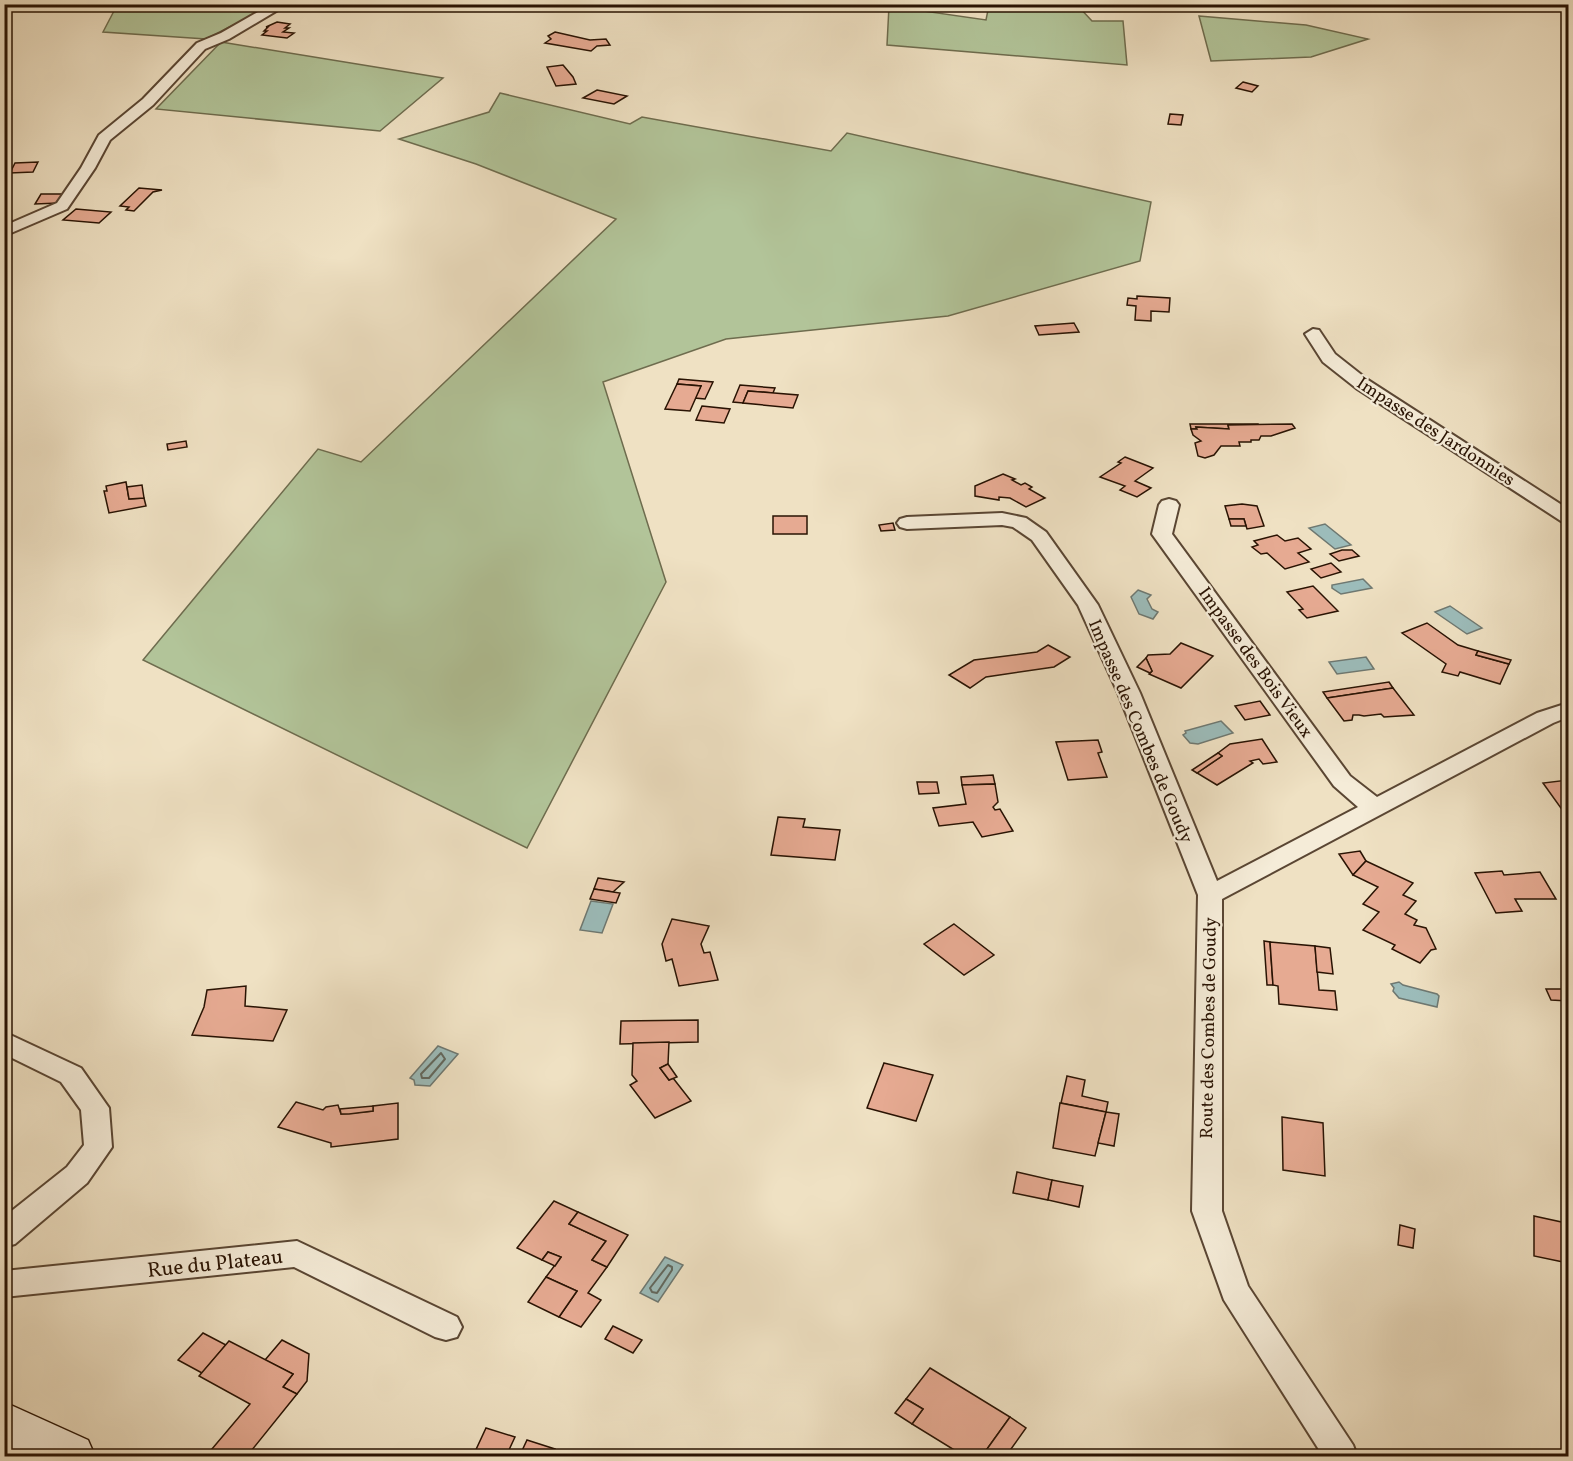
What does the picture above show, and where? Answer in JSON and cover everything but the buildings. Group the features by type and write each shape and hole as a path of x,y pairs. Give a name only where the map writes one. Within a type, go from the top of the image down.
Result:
{"street":[{"path":"4,232 62,206 88,168 104,138 148,102 201,46 282,4"},
{"name":"Impasse des Jardonnies","path":"1313,334 1329,357 1362,384 1569,517"},
{"name":"Impasse des Bois Vieux","path":"1169,505 1162,534 1342,781 1375,808"},
{"name":"Impasse des Combes de Goudy","path":"907,523 1002,519 1019,522 1039,536 1092,615 1129,693 1210,895"},
{"name":"Route des Combes de Goudy","path":"1341,1456 1235,1291 1207,1211 1210,895 1545,718 1569,710"},
{"path":"4,1042 71,1075 95,1108 98,1147 77,1175 4,1235"},
{"name":"Rue du Plateau","path":"4,1284 297,1254 446,1327"},
{"path":"4,1423 71,1456"}],"green space":[{"path":"4,5 273,5 206,39 103,32 115,9 56,6 5,8"},
{"path":"989,5 1077,5 1092,21 1123,21 1127,65 887,45 889,6 986,20"},
{"path":"1199,16 1306,25 1368,39 1311,57 1211,61"},
{"path":"221,42 443,78 380,131 156,109"},
{"path":"500,93 630,124 642,117 831,151 847,133 1151,202 1140,261 948,316 726,339 603,382 666,582 527,848 143,660 318,449 361,462 616,219 476,164 399,139 489,112"}],"water":[{"path":"1325,524 1351,545 1335,549 1309,528"},
{"path":"1363,579 1372,588 1341,594 1332,588 1332,585"},
{"path":"1138,590 1151,595 1147,599 1152,609 1158,612 1153,619 1139,614 1131,597"},
{"path":"1450,606 1482,628 1467,634 1435,612"},
{"path":"1366,657 1374,669 1337,674 1329,662"},
{"path":"1221,721 1233,733 1198,744 1190,743 1183,735 1185,731"},
{"path":"591,901 613,904 602,933 580,930"},
{"path":"1399,982 1437,994 1439,996 1437,1007 1399,998 1391,984"},
{"path":"438,1046 458,1054 430,1086 415,1085 414,1080 410,1078"},
{"path":"665,1257 683,1265 658,1302 640,1293"}]}
